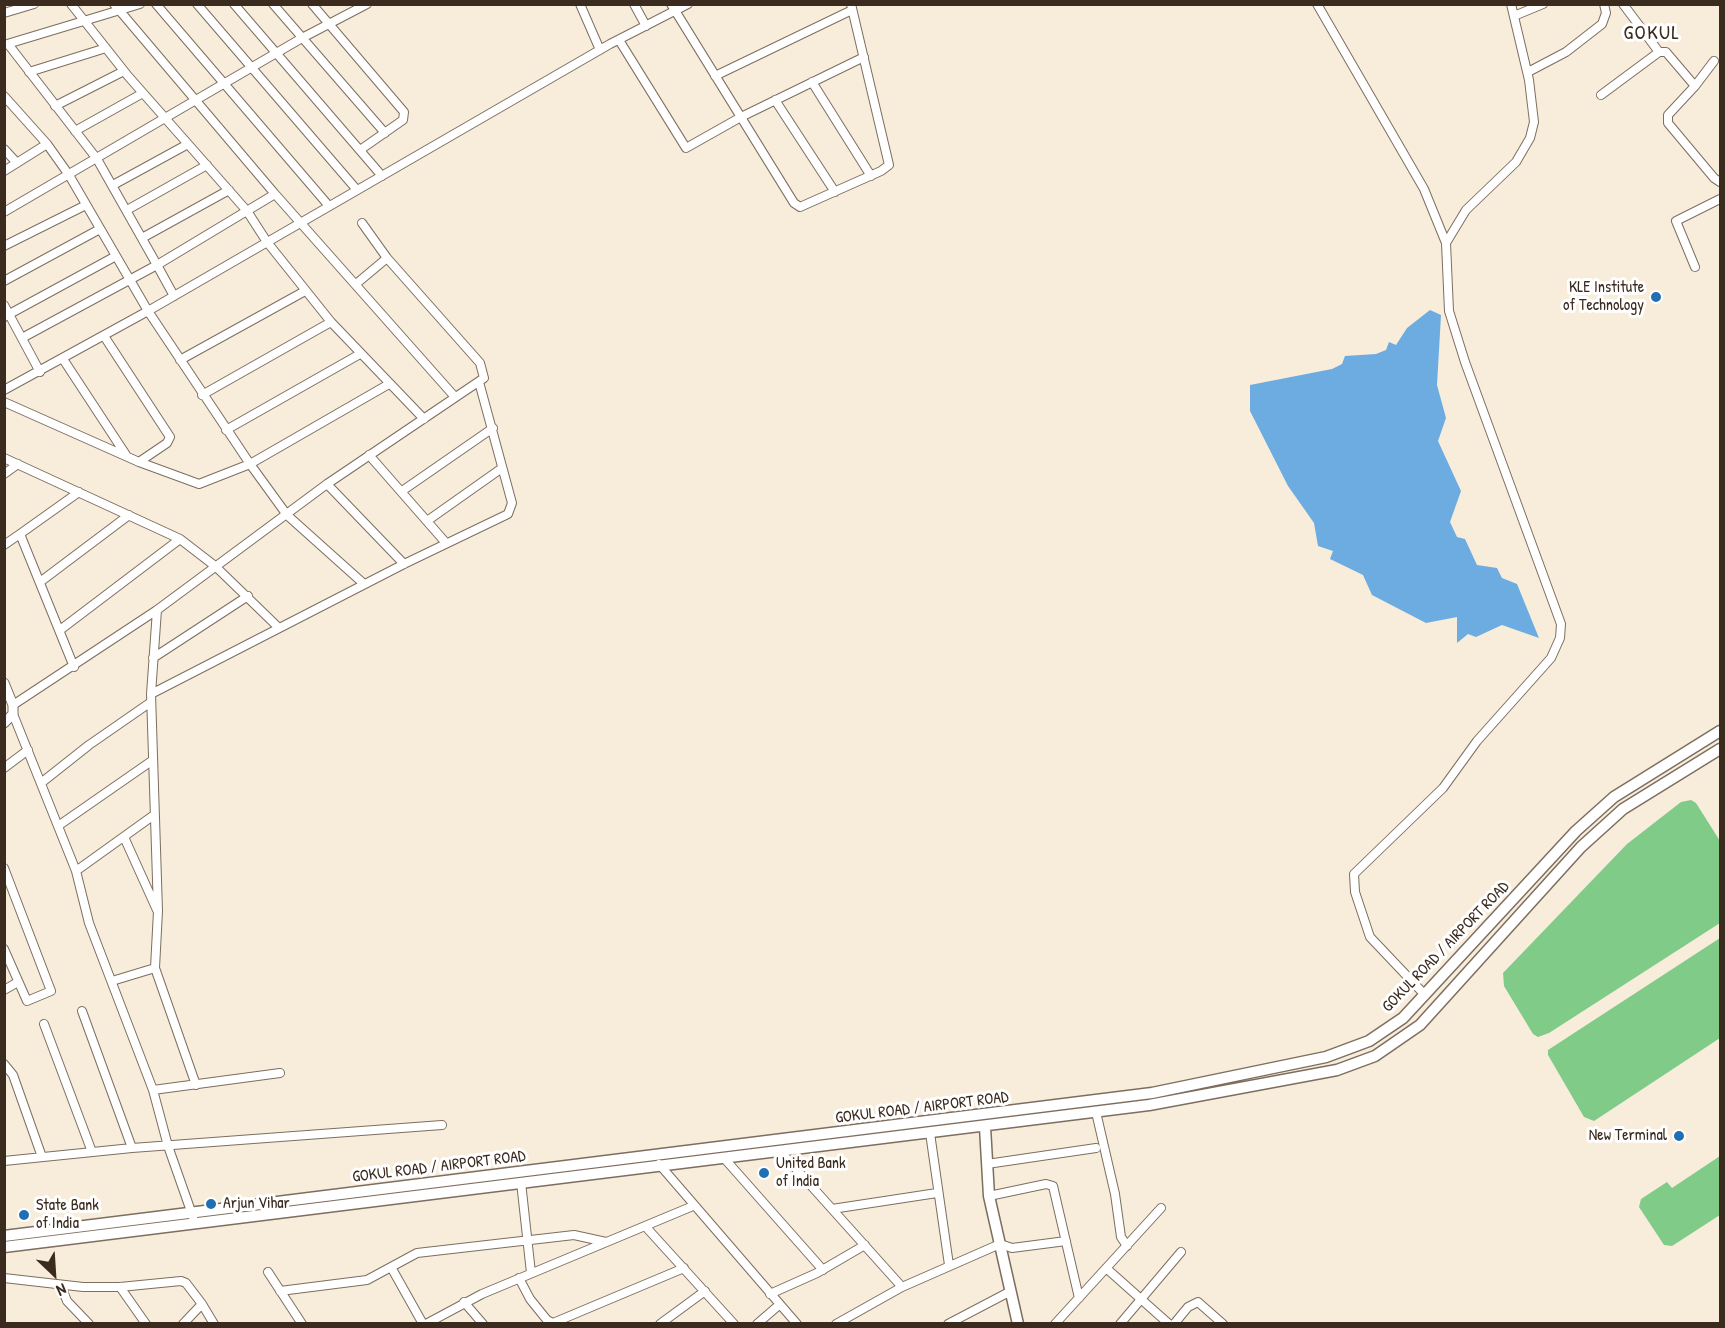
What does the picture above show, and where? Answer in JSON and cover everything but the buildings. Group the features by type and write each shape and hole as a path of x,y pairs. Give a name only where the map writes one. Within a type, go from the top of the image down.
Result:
{"main road":[{"name":"GOKUL ROAD / AIRPORT ROAD","path":"4,1236 193,1218 657,1154 1152,1094 1326,1056 1369,1041 1403,1018 1576,831 1614,797 1720,731"},
{"path":"4,1247 193,1218 659,1166 1149,1105 1313,1074 1362,1062 1375,1056 1419,1025 1581,847 1623,808 1720,749"},
{"path":"1369,1041 1375,1056"},
{"path":"1354,1047 1362,1062"},
{"path":"985,1127 989,1196 1018,1323"}],"street":[{"path":"4,13 34,4"},
{"path":"71,4 124,71 247,211 267,242 331,322 424,419"},
{"path":"140,4 116,8 85,22 6,45 97,159 174,296"},
{"path":"156,4 329,206"},
{"path":"197,4 357,190"},
{"path":"234,4 382,176"},
{"path":"273,4 385,133"},
{"path":"312,4 404,112 403,120 360,150"},
{"path":"4,212 328,24 353,7 367,4"},
{"path":"580,4 600,50"},
{"path":"634,4 646,26"},
{"path":"4,390 148,311 600,50 646,26 673,8 688,4"},
{"path":"1317,4 1424,189 1446,243 1449,311 1465,362 1561,624 1560,638 1551,658 1477,741 1450,780 1354,874 1355,892 1370,937 1425,995"},
{"path":"1446,243 1466,210 1525,151 1534,122 1528,72 1511,4"},
{"path":"1515,16 1542,4"},
{"path":"1528,72 1566,52 1602,24 1606,13 1604,4"},
{"path":"1623,4 1659,52"},
{"path":"673,8 715,76 797,206 804,206 871,176 889,165 852,7 715,76"},
{"path":"116,8 275,194 455,397"},
{"path":"619,40 686,148 741,117 864,57"},
{"path":"29,72 106,48"},
{"path":"1601,95 1659,52 1666,52 1695,86"},
{"path":"1714,61 1668,115 1668,123 1714,178 1720,182"},
{"path":"56,106 124,71"},
{"path":"812,82 871,176"},
{"path":"75,131 143,93"},
{"path":"4,96 47,144 69,175 148,311 202,395 287,515 364,584"},
{"path":"776,100 835,192"},
{"path":"4,171 47,144"},
{"path":"113,185 188,144"},
{"path":"4,149 16,163"},
{"path":"127,210 207,165"},
{"path":"142,238 229,190"},
{"path":"22,338 157,265 275,194"},
{"path":"1695,267 1676,220 1720,199"},
{"path":"4,246 86,205"},
{"path":"4,723 13,710 142,618 157,610 327,484 479,382 485,373 480,363 387,258 362,224"},
{"path":"4,280 100,229"},
{"path":"7,315 116,256"},
{"path":"356,284 387,258"},
{"path":"180,360 306,291"},
{"path":"4,305 7,315 40,372"},
{"path":"202,395 331,322"},
{"path":"104,336 170,436 167,443 139,462"},
{"path":"226,430 360,354"},
{"path":"63,359 127,456"},
{"path":"41,783 151,698 364,584 508,514 512,509 493,428 479,382"},
{"path":"4,402 139,462 200,484 250,464 389,384"},
{"path":"402,491 493,428"},
{"path":"369,455 446,543"},
{"path":"4,458 180,539 215,566 279,628"},
{"path":"4,474 18,464"},
{"path":"427,521 502,468"},
{"path":"327,484 404,564"},
{"path":"4,545 79,492"},
{"path":"40,582 129,515"},
{"path":"20,534 74,667"},
{"path":"60,630 180,539"},
{"path":"153,658 248,596"},
{"path":"157,610 151,698 158,911 155,968 196,1085"},
{"path":"4,683 76,871 89,923 153,1090 168,1146 193,1218"},
{"path":"4,768 28,750"},
{"path":"58,826 153,760"},
{"path":"76,871 154,815"},
{"path":"124,837 158,911"},
{"path":"4,868 52,988 48,993 27,1001 4,950"},
{"path":"112,981 155,968"},
{"path":"4,990 18,982"},
{"path":"82,1011 132,1148"},
{"path":"44,1024 92,1152"},
{"path":"6,1069 42,1156"},
{"path":"153,1090 196,1085 228,1078 280,1073"},
{"path":"1096,1112 1115,1194 1121,1237 1127,1245"},
{"path":"4,1161 132,1148 442,1125"},
{"path":"930,1133 949,1265"},
{"path":"987,1164 1096,1148"},
{"path":"780,1151 902,1287"},
{"path":"657,1154 659,1166 796,1323"},
{"path":"724,1158 823,1270"},
{"path":"521,1182 531,1273"},
{"path":"989,1196 1050,1184 1055,1190 1079,1298"},
{"path":"832,1209 937,1193"},
{"path":"391,1267 424,1323 464,1302 519,1278 693,1206"},
{"path":"1055,1323 1161,1208"},
{"path":"645,1226 734,1323"},
{"path":"280,1291 367,1280 417,1253 574,1235 606,1242"},
{"path":"836,1323 902,1287 1000,1244 1012,1248 1066,1240"},
{"path":"770,1294 823,1270 865,1245"},
{"path":"1120,1323 1181,1252"},
{"path":"519,1278 536,1306 547,1320 553,1323 684,1268"},
{"path":"1106,1268 1169,1323"},
{"path":"268,1272 302,1323"},
{"path":"4,1278 61,1286 120,1287 186,1282 214,1323"},
{"path":"61,1286 67,1301 89,1323"},
{"path":"120,1287 146,1323"},
{"path":"660,1323 705,1291"},
{"path":"948,1323 1011,1291"},
{"path":"464,1302 483,1323"},
{"path":"1174,1323 1188,1307 1198,1302 1223,1323"},
{"path":"183,1323 202,1304"},
{"path":"757,1323 779,1305"}],"green space":[{"path":"1691,800 1696,803 1720,841 1720,923 1549,1033 1538,1037 1533,1034 1504,986 1503,973 1627,844 1681,802"},
{"path":"1720,938 1720,1038 1594,1121 1584,1117 1548,1055 1548,1050"},
{"path":"1720,1156 1720,1215 1672,1246 1664,1245 1639,1207 1641,1199 1667,1182 1672,1188"}],"water":[{"path":"1430,310 1441,315 1437,385 1446,418 1438,441 1461,491 1450,522 1457,537 1465,539 1477,565 1497,568 1502,578 1517,584 1539,638 1502,625 1476,637 1468,634 1457,643 1457,617 1426,623 1372,595 1363,575 1330,559 1333,551 1318,546 1314,523 1288,486 1250,411 1250,385 1332,369 1342,364 1345,356 1376,354 1386,350 1389,342 1396,345 1407,328"}],"place":[{"name":"KLE Institute of Technology","path":"1656,297"},
{"name":"New Terminal","path":"1679,1136"},
{"name":"United Bank of India","path":"764,1173"},
{"name":"Arjun Vihar","path":"211,1204"},
{"name":"State Bank of India","path":"24,1215"}],"district":[{"name":"GOKUL","path":"1652,34"}]}
